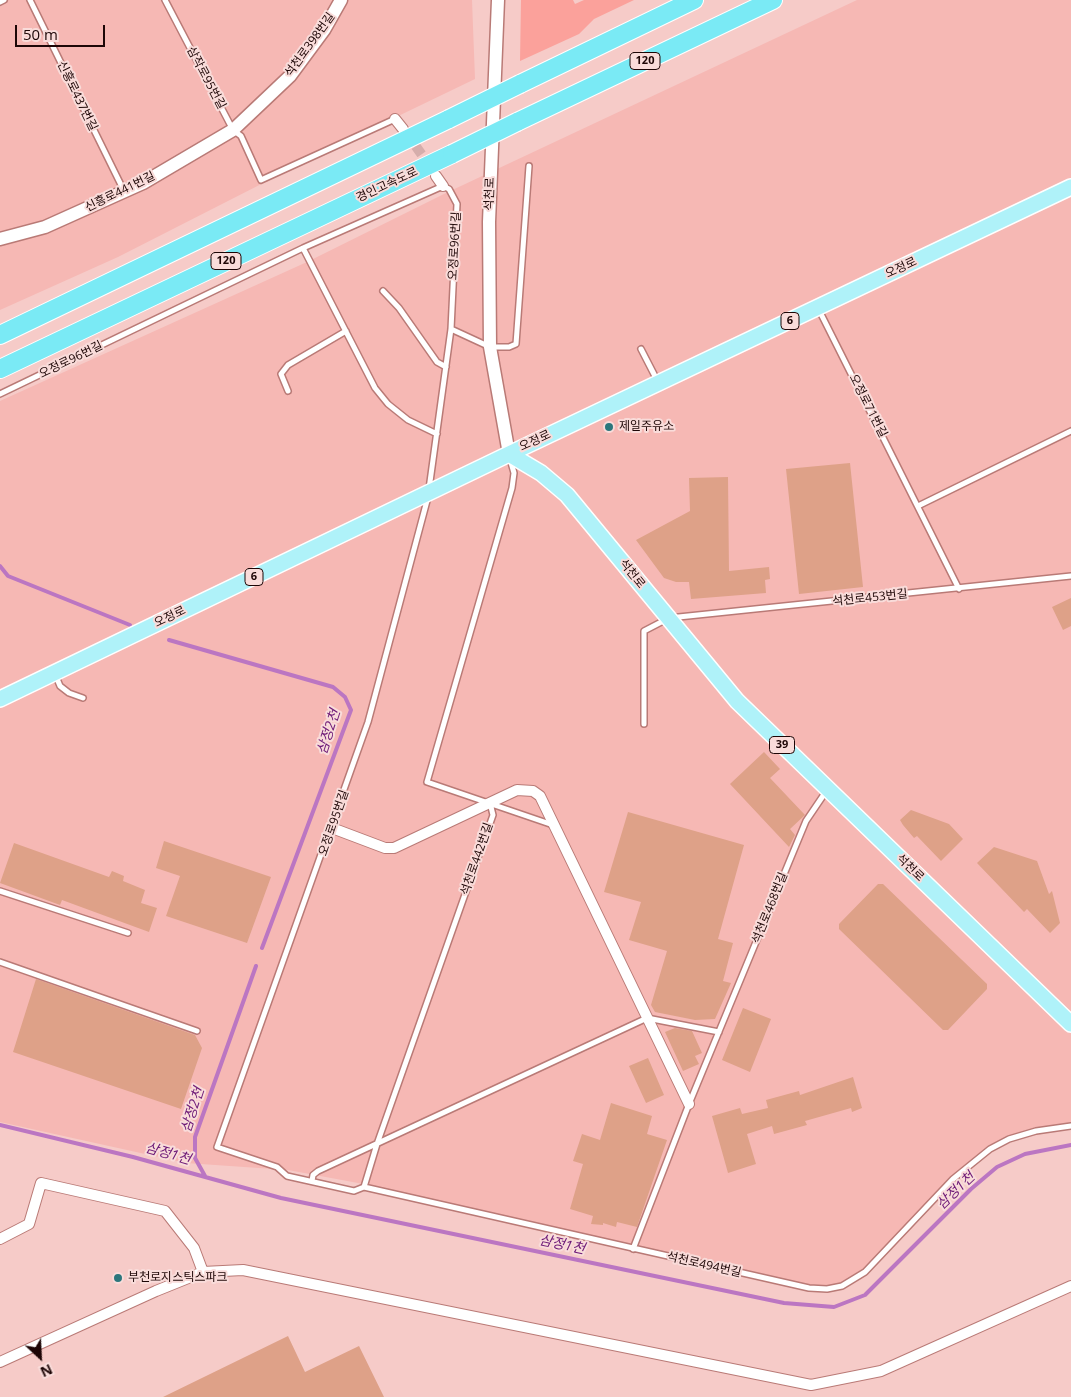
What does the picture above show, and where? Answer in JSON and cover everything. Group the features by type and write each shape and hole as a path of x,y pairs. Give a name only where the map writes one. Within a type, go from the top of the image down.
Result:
{"highway":[{"name":"120","path":"5,332 694,0"},
{"name":"경인고속도로","path":"0,369 773,0"}],"main road":[{"name":"오정로","path":"0,699 429,492 1071,187"},
{"name":"석천로","path":"509,454 541,472 567,495 737,701 1071,1024"}],"street":[{"name":"석천로398번길","path":"233,130 290,76 324,30 341,0"},
{"name":"석천로","path":"498,0 489,222 490,347 509,454"},
{"path":"395,119 404,129"},
{"name":"신흥로441번길","path":"0,239 45,227 143,183 233,130"},
{"path":"436,176 443,186"},
{"path":"332,828 385,848 394,848 517,790 533,791 540,796 689,1104"},
{"path":"0,1239 29,1224 41,1183 165,1211 194,1248 203,1272"},
{"path":"0,1362 156,1291 203,1272 242,1270 811,1385 881,1371 1071,1286"}],"lane":[{"path":"0,2 4,0"},
{"name":"신흥로437번길","path":"30,0 124,191"},
{"name":"삼작로95번길","path":"165,0 233,130 241,136 261,180 395,119"},
{"path":"451,329 490,347 508,347 516,344 529,166"},
{"name":"오정로96번길","path":"0,394 303,248 443,186 449,189 457,204 451,329 429,492"},
{"path":"303,248 375,388 388,404 408,420 437,434"},
{"path":"383,291 399,308 437,362 446,367"},
{"name":"오정로71번길","path":"818,307 959,589"},
{"path":"288,391 281,374 288,365 346,331"},
{"path":"642,350 658,383"},
{"path":"918,506 1071,431"},
{"path":"509,454 514,473 512,488 427,782 554,825"},
{"name":"오정로95번길","path":"287,1176 277,1167 217,1146 332,828 368,722 429,492"},
{"name":"석천로453번길","path":"669,618 1071,576"},
{"path":"644,724 644,631 669,618"},
{"path":"54,673 60,686 69,693 84,698"},
{"name":"석천로468번길","path":"634,1249 689,1104 806,821 828,789"},
{"name":"석천로442번길","path":"364,1187 377,1144 493,815 490,804"},
{"path":"0,891 128,934"},
{"path":"0,962 197,1031"},
{"path":"312,1181 313,1175 318,1171 647,1018 719,1032"},
{"name":"석천로494번길","path":"287,1176 354,1191 364,1187 809,1288 827,1289 842,1286 865,1272 952,1179 990,1148 1009,1139 1036,1131 1071,1126"}],"shaded area":[{"path":"0,0 472,0 475,79 334,147 118,257 0,310"},
{"path":"521,0 573,0 575,4 584,0 634,0 594,19 579,34 520,61"},
{"path":"857,0 1071,0 1071,1127 1028,1134 989,1149 965,1168 865,1272 842,1286 809,1288 358,1183 288,1170 186,1163 0,1122 0,401 307,262 446,193"}],"building":[{"path":"850,463 863,587 799,594 786,469"},
{"path":"728,477 729,571 769,567 770,579 765,580 766,593 691,599 689,582 676,582 664,578 636,540 690,511 689,478"},
{"path":"1071,598 1071,626 1063,630 1052,607"},
{"path":"764,752 780,769 770,778 805,815 790,829 795,835 789,847 730,784"},
{"path":"911,810 949,824 963,839 941,861 917,836 914,838 900,820"},
{"path":"628,812 744,845 718,939 733,943 723,981 731,983 715,1019 695,1020 655,1012 651,1005 667,951 629,940 641,902 604,892"},
{"path":"164,841 271,877 247,943 166,916 180,876 156,868"},
{"path":"14,843 109,877 112,871 124,876 123,881 145,890 141,903 157,908 149,932 62,900 60,905 0,883"},
{"path":"994,847 1037,861 1049,894 1052,891 1060,923 1050,933 1027,909 1024,912 977,863"},
{"path":"878,884 883,884 987,984 987,989 948,1030 943,1030 839,929 839,924"},
{"path":"36,979 195,1035 202,1048 181,1109 13,1052"},
{"path":"743,1008 771,1019 750,1072 722,1060"},
{"path":"675,1028 692,1031 702,1053 695,1056 699,1064 683,1071 665,1032"},
{"path":"648,1058 664,1095 646,1103 629,1066"},
{"path":"853,1077 862,1108 852,1112 851,1108 805,1121 807,1125 774,1134 772,1126 747,1134 756,1164 728,1173 712,1116 740,1108 742,1114 768,1108 766,1100 799,1091 800,1095"},
{"path":"611,1103 652,1116 647,1134 667,1140 637,1227 617,1222 616,1227 603,1223 603,1225 591,1224 593,1216 570,1209 583,1164 573,1161 582,1134 600,1140"},
{"path":"288,1336 305,1372 359,1346 384,1397 163,1397"}],"waterway":[{"name":"삼정2천","path":"0,566 8,576 130,625"},
{"name":"삼정2천","path":"169,640 333,687 345,697 351,710 262,948"},
{"name":"삼정2천","path":"205,1176 195,1158 195,1137 256,966"},
{"name":"삼정1천","path":"0,1125 133,1157 281,1198 784,1303 834,1307 865,1295 971,1189 997,1167 1025,1154 1071,1145"}],"tunnel":[{"path":"407,134 432,169"}],"place":[{"name":"제일주유소","path":"609,427"},
{"name":"부천로지스틱스파크","path":"118,1278"}]}
